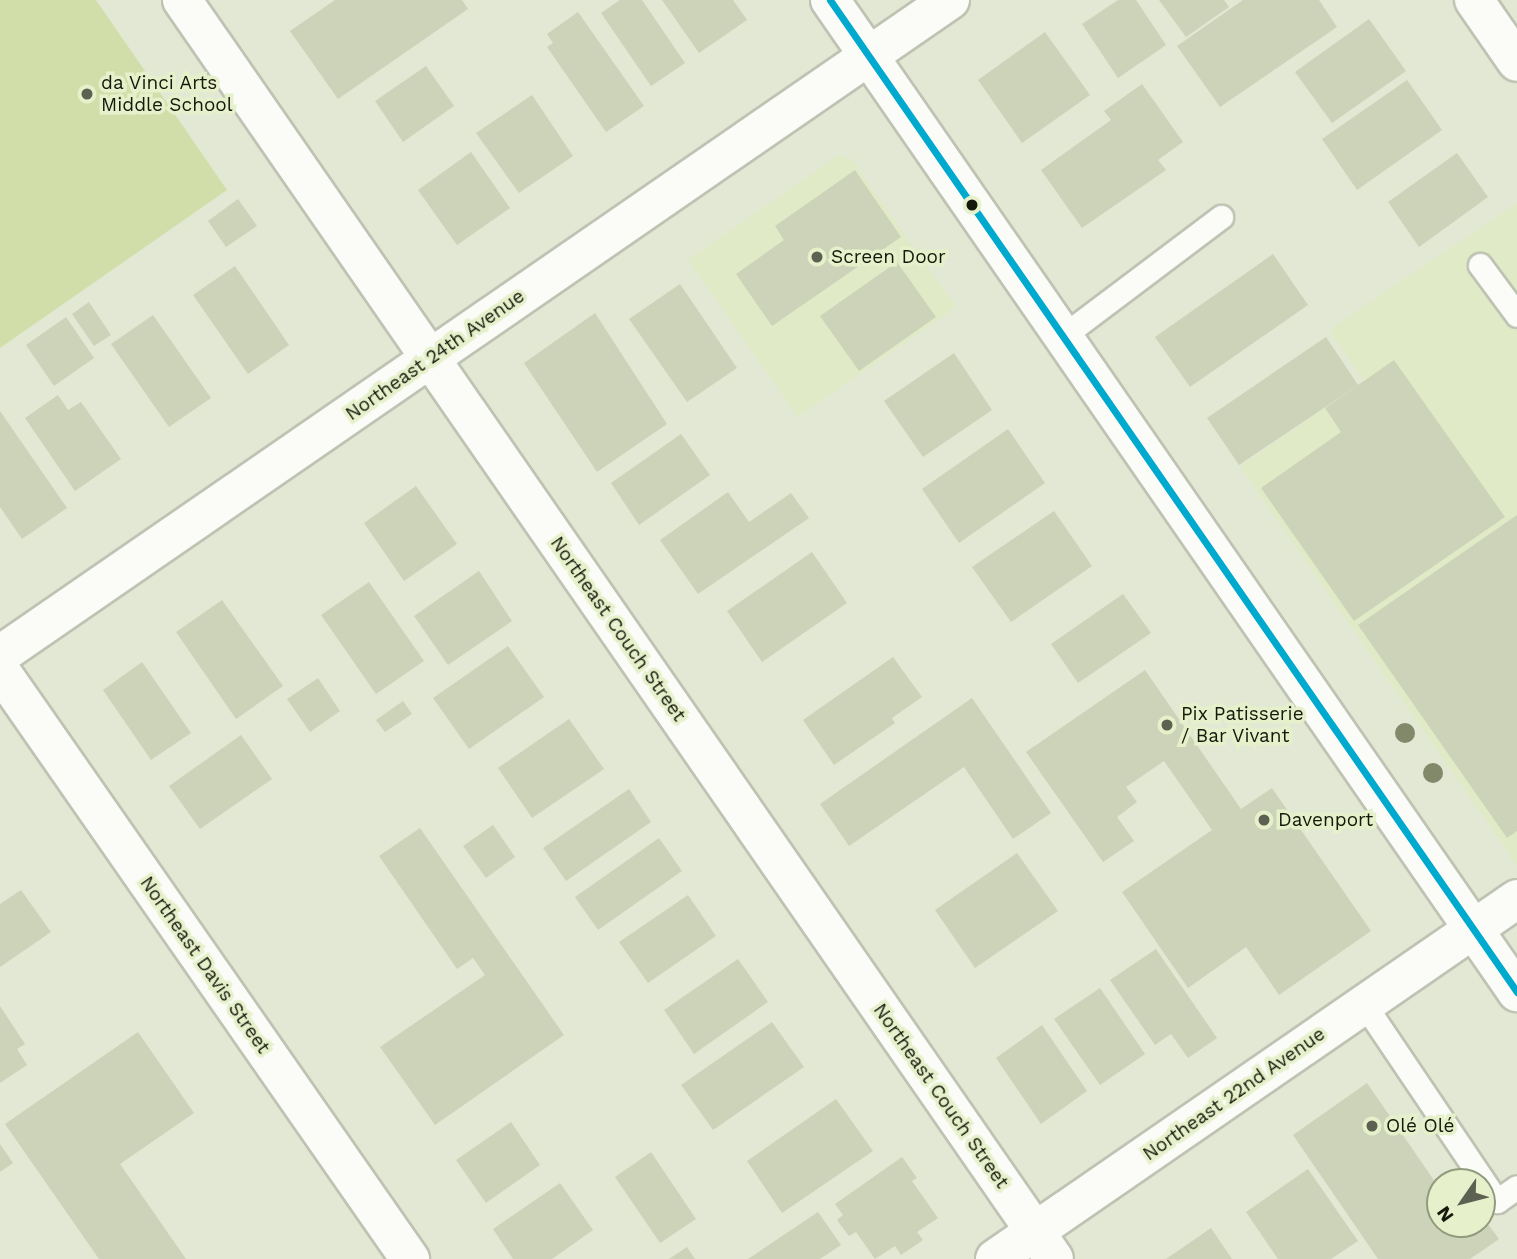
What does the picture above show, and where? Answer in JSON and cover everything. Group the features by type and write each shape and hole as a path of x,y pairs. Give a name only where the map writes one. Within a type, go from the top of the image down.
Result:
{"street":[{"name":"Northeast Couch Street","path":"182,0 1044,1245"},
{"path":"830,0 1517,992"},
{"name":"Northeast 24th Avenue","path":"0,655 950,0"},
{"path":"1474,0 1517,62"},
{"name":"Northeast Davis Street","path":"0,670 410,1259"},
{"name":"Northeast 22nd Avenue","path":"995,1259 1044,1245 1364,1004 1517,899"}],"lane":[{"path":"1063,336 1221,217"},
{"path":"1480,265 1517,316"},
{"path":"1364,1004 1497,1201 1517,1187"}],"shaded area":[{"name":"da Vinci Arts Middle School","path":"0,0 96,0 227,190 0,348"},
{"path":"839,155 851,159 956,307 798,417 688,260"},
{"path":"1517,203 1517,865 1240,467 1364,381 1329,330"}],"building":[{"path":"335,0 462,0 468,9 338,99 290,31"},
{"path":"620,0 642,0 685,63 651,86 601,13"},
{"path":"662,0 733,0 747,20 699,53"},
{"path":"1118,0 1136,0 1166,45 1118,78 1082,24"},
{"path":"1159,0 1224,0 1229,7 1186,37"},
{"path":"1243,0 1319,0 1337,27 1220,107 1177,46"},
{"path":"578,12 644,106 606,132 547,47 553,43 547,34"},
{"path":"1369,19 1406,71 1332,123 1295,72"},
{"path":"1045,32 1090,95 1022,143 978,80"},
{"path":"426,66 454,106 403,142 375,101"},
{"path":"1407,80 1442,130 1357,190 1322,139"},
{"path":"1142,84 1183,142 1158,160 1166,170 1082,228 1041,170 1111,120 1104,111"},
{"path":"532,95 573,156 519,193 476,133"},
{"path":"471,152 510,208 457,245 418,190"},
{"path":"1457,153 1488,197 1419,247 1388,202"},
{"name":"Screen Door","path":"855,170 901,237 772,326 736,274 784,240 775,226"},
{"path":"238,199 257,226 226,247 208,221"},
{"path":"1273,254 1308,305 1190,387 1155,337"},
{"path":"897,262 936,317 859,371 820,316"},
{"path":"235,266 289,345 248,374 193,295"},
{"path":"680,284 737,368 687,402 629,319"},
{"path":"89,302 111,335 94,346 72,314"},
{"path":"595,313 667,424 597,472 524,363"},
{"path":"153,315 211,398 169,427 111,344"},
{"path":"66,317 94,358 54,386 26,345"},
{"path":"1326,337 1358,385 1239,465 1207,418"},
{"path":"954,353 992,410 923,457 884,401"},
{"path":"1394,360 1505,517 1354,621 1261,488 1341,432 1325,408"},
{"path":"58,395 68,410 81,402 121,459 75,491 25,418"},
{"path":"0,411 67,508 22,539 0,507"},
{"path":"1008,429 1045,483 959,543 922,489"},
{"path":"681,434 710,475 639,525 611,483"},
{"path":"416,486 457,544 404,581 364,523"},
{"path":"728,492 749,522 791,493 809,518 698,594 660,540"},
{"path":"1054,511 1092,566 1011,622 972,567"},
{"path":"1517,515 1517,831 1507,838 1358,625"},
{"path":"812,552 847,603 762,662 727,611"},
{"path":"479,571 512,621 448,665 414,616"},
{"path":"369,582 424,661 376,694 321,615"},
{"path":"1123,594 1151,633 1078,683 1051,644"},
{"path":"222,600 283,686 236,719 176,632"},
{"path":"508,646 544,697 469,749 433,698"},
{"path":"893,657 922,697 892,718 895,723 834,765 803,720"},
{"path":"142,662 191,733 151,760 103,690"},
{"path":"1145,670 1241,809 1272,788 1371,931 1279,995 1246,947 1188,988 1122,892 1212,830 1164,761 1126,787 1137,802 1117,817 1134,841 1103,862 1026,752"},
{"path":"318,678 340,711 310,732 287,699"},
{"path":"972,698 1051,813 1013,839 964,767 849,846 820,804"},
{"path":"403,701 412,714 385,732 376,720"},
{"path":"569,719 604,769 532,818 498,768"},
{"path":"241,735 272,779 200,829 169,786"},
{"path":"629,789 651,822 566,881 543,848"},
{"path":"493,825 515,857 486,878 463,846"},
{"path":"420,828 564,1035 435,1125 380,1047 485,975 473,958 457,969 379,856"},
{"path":"659,838 682,871 598,930 575,897"},
{"path":"1017,853 1058,911 975,968 935,910"},
{"path":"21,890 51,932 0,967 0,904"},
{"path":"688,895 716,936 648,983 619,942"},
{"path":"1156,949 1217,1038 1188,1058 1171,1034 1155,1045 1110,980"},
{"path":"738,959 768,1002 694,1054 664,1010"},
{"path":"1100,988 1145,1054 1100,1085 1054,1019"},
{"path":"0,1006 25,1044 17,1049 27,1065 0,1083"},
{"path":"772,1022 804,1067 713,1130 681,1085"},
{"path":"1042,1025 1087,1091 1041,1124 996,1058"},
{"path":"138,1032 194,1113 120,1164 186,1259 99,1259 5,1124"},
{"path":"1367,1083 1426,1169 1426,1238 1496,1238 1496,1235 1499,1239 1470,1259 1378,1259 1293,1135"},
{"path":"836,1099 873,1151 782,1213 747,1161"},
{"path":"511,1122 540,1165 486,1203 456,1160"},
{"path":"0,1144 13,1163 0,1172"},
{"path":"651,1152 696,1219 660,1243 615,1177"},
{"path":"902,1157 917,1178 912,1181 938,1218 917,1232 923,1240 901,1255 895,1246 875,1259 856,1232 849,1236 837,1220 843,1215 835,1204"},
{"path":"1308,1169 1358,1241 1331,1259 1278,1259 1246,1212"},
{"path":"560,1183 593,1230 552,1259 513,1259 493,1229"},
{"path":"818,1212 841,1245 820,1259 748,1259"},
{"path":"1211,1228 1232,1259 1166,1259"},
{"path":"687,1247 695,1259 669,1259"}],"transit line":[{"path":"830,0 1517,992"}],"place":[{"name":"da Vinci Arts Middle School","path":"87,94"},
{"name":"Screen Door","path":"817,257"},
{"name":"Pix Patisserie / Bar Vivant","path":"1167,725"},
{"name":"Davenport","path":"1264,820"},
{"name":"Olé Olé","path":"1372,1126"}]}
